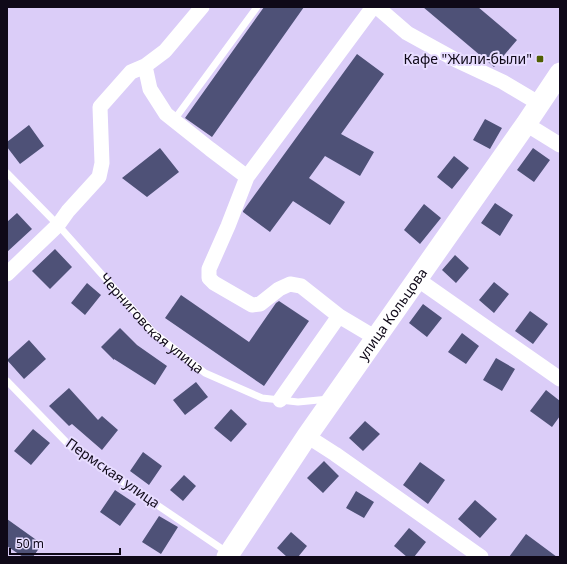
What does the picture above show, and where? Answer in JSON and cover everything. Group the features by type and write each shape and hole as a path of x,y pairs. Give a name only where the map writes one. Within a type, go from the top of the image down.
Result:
{"main road":[{"name":"улица Кольцова","path":"230,556 308,436 540,104 560,73"}],"street":[{"path":"7,274 58,225 68,211 99,177 102,163 100,107 131,72 145,66 165,51 202,7"},
{"path":"373,7 247,177 228,226 208,268 209,278 214,283 252,305 260,304 279,289 290,284 301,286 339,316 376,338"},
{"path":"377,7 407,33 456,60 503,82 540,104"},
{"path":"145,66 150,89 166,114 210,150 247,177"},
{"path":"526,124 560,145"},
{"path":"417,279 560,379"},
{"path":"280,400 339,316"},
{"path":"308,436 481,557"}],"lane":[{"path":"174,120 257,7"},
{"name":"Черниговская улица","path":"7,173 58,225 153,332 205,373 262,398 298,402 335,398"},
{"name":"Пермская улица","path":"7,380 70,446 230,556"}],"building":[{"path":"264,7 304,7 212,137 185,118"},
{"path":"423,7 478,7 517,40 494,67"},
{"path":"357,54 384,74 341,134 374,152 360,176 325,156 309,178 345,202 330,225 293,201 270,232 243,211"},
{"path":"485,119 502,128 490,149 473,140"},
{"path":"29,125 44,146 20,164 7,147 7,142"},
{"path":"160,148 179,172 147,197 122,178"},
{"path":"533,148 550,160 534,182 517,170"},
{"path":"454,156 469,168 452,189 437,177"},
{"path":"495,203 513,215 500,236 481,223"},
{"path":"424,204 441,218 420,244 404,230"},
{"path":"17,213 32,229 7,252 7,222"},
{"path":"55,249 72,267 50,289 32,271"},
{"path":"455,255 469,268 456,283 442,270"},
{"path":"494,282 509,294 494,313 479,300"},
{"path":"87,283 101,295 85,315 71,303"},
{"path":"181,295 249,342 276,303 279,301 309,321 264,386 165,318"},
{"path":"423,304 442,318 427,337 409,323"},
{"path":"530,311 548,324 533,344 515,331"},
{"path":"120,328 137,345 167,366 155,385 114,360 101,347"},
{"path":"462,333 479,346 466,364 448,352"},
{"path":"29,340 46,359 24,379 7,360"},
{"path":"496,358 515,369 502,391 483,380"},
{"path":"196,382 208,397 185,415 173,400"},
{"path":"69,388 98,420 102,416 118,430 102,450 72,424 69,426 49,406"},
{"path":"546,390 560,401 560,416 552,427 530,411"},
{"path":"231,409 247,424 231,442 214,428"},
{"path":"365,421 380,434 363,451 349,438"},
{"path":"33,429 50,443 31,465 14,451"},
{"path":"143,452 162,466 149,485 130,471"},
{"path":"324,461 339,476 323,493 307,478"},
{"path":"420,462 445,480 428,504 403,485"},
{"path":"184,475 196,486 183,501 170,490"},
{"path":"115,490 136,504 120,526 100,512"},
{"path":"356,491 374,502 364,518 346,508"},
{"path":"475,500 497,519 480,538 458,519"},
{"path":"159,516 178,527 161,554 142,542"},
{"path":"7,519 42,544 33,557 23,557 7,546"},
{"path":"409,528 426,542 414,557 407,557 394,546"},
{"path":"291,532 307,546 298,557 287,557 277,548"},
{"path":"526,534 557,557 509,557"}],"place":[{"name":"Кафе \"Жили-были\"","path":"540,59"}]}
